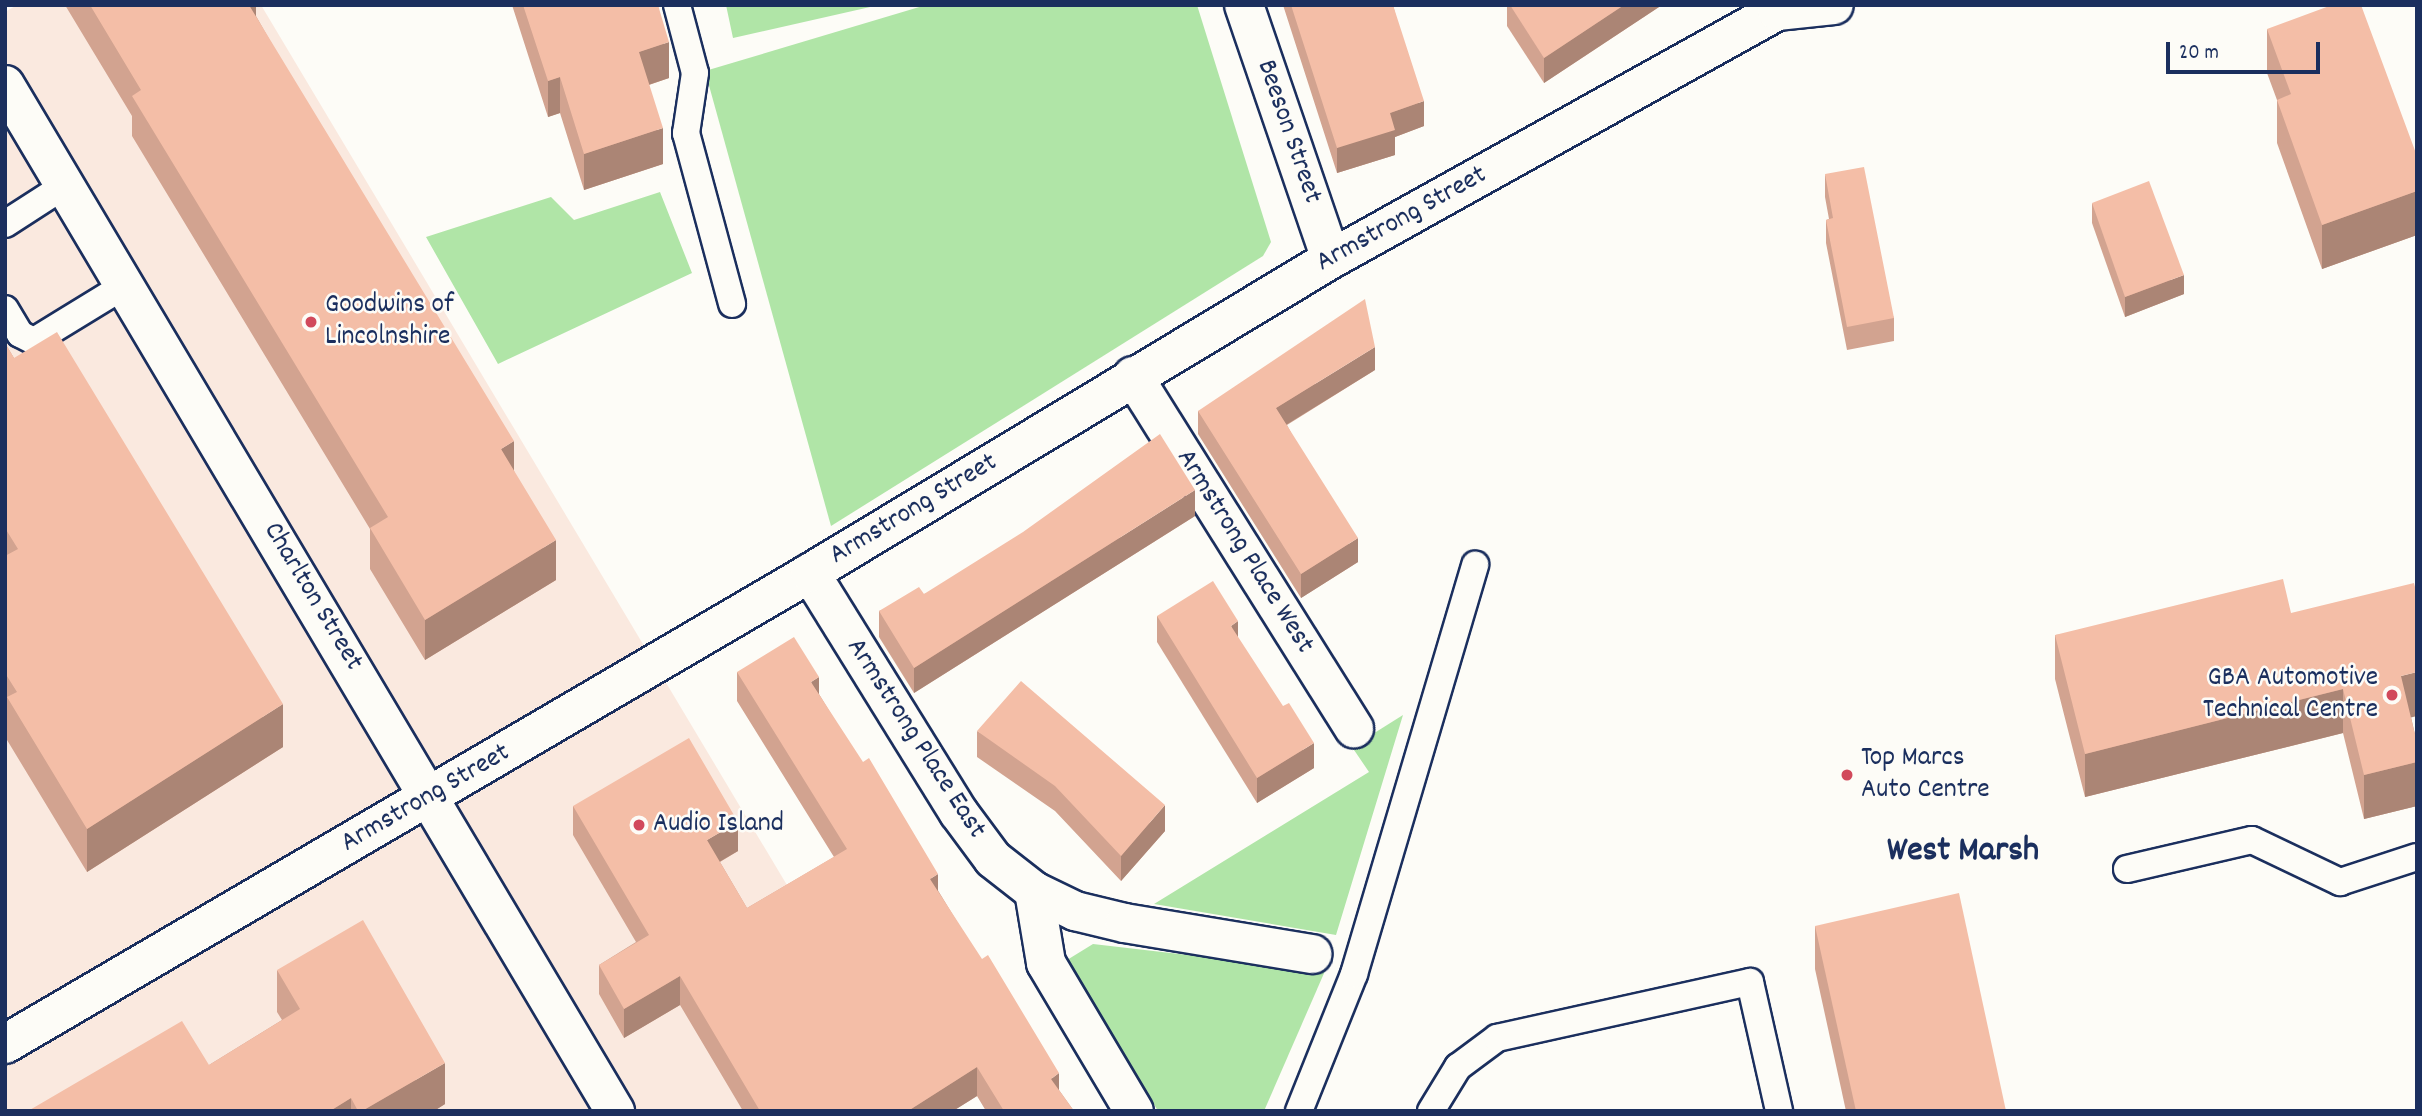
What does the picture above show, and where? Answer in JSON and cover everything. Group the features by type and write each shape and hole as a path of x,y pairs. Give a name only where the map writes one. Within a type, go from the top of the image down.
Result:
{"street":[{"name":"Beeson Street","path":"1244,5 1331,259"},
{"name":"Armstrong Street","path":"5,1044 810,573 1331,259 1777,11 1834,5"},
{"name":"Charlton Street","path":"5,85 127,284 615,1111"},
{"name":"Armstrong Place West","path":"1133,376 1354,727"},
{"name":"Armstrong Place East","path":"810,573 959,813 993,859 1034,891 1075,911 1125,923 1312,954"},
{"path":"1034,891 1046,963 1134,1111"}],"lane":[{"path":"677,5 695,73 686,134 732,304"},
{"path":"5,224 67,184"},
{"path":"5,309 20,334 34,341 127,284"},
{"path":"1299,1111 1354,974 1475,565"},
{"path":"2127,869 2252,840 2340,882 2417,857"},
{"path":"1431,1111 1458,1067 1497,1038 1750,982 1779,1111"}],"shaded area":[{"path":"17,5 261,5 922,1111 5,1111 5,12"}],"green space":[{"path":"726,5 879,5 733,38"},
{"path":"926,5 1197,5 1271,242 1263,256 831,526 705,71"},
{"path":"660,192 692,273 498,364 426,237 551,197 574,220"},
{"path":"1403,715 1336,935 1154,904 1369,772 1352,747"},
{"path":"1093,944 1325,971 1264,1111 1158,1111 1067,960"}],"building":[{"path":"90,5 249,5 514,441 501,449 556,540 425,620 370,528 388,517 132,96 141,90"},
{"path":"523,5 658,5 669,42 639,52 663,128 584,154 560,77 548,81"},
{"path":"1291,5 1393,5 1424,101 1390,113 1395,130 1337,148"},
{"path":"1510,5 1624,5 1544,58"},
{"path":"2332,5 2361,5 2417,156 2417,191 2322,225 2277,100 2291,94 2267,29"},
{"path":"1864,167 1894,318 1847,327 1826,220 1833,218 1825,174"},
{"path":"2149,181 2184,275 2125,297 2092,203"},
{"path":"1365,299 1375,347 1276,408 1358,538 1301,574 1198,411"},
{"path":"57,332 283,704 87,829 7,697 17,692 5,673 5,556 18,549 5,528 5,343 14,358"},
{"path":"1160,434 1195,490 914,668 879,611 919,587 924,594 1023,532"},
{"path":"2283,579 2291,613 2414,583 2417,595 2417,672 2401,676 2417,743 2417,762 2364,775 2343,689 2085,754 2055,635"},
{"path":"1213,581 1238,621 1231,626 1283,706 1289,703 1314,743 1257,778 1157,616"},
{"path":"794,637 819,677 811,682 863,762 869,758 938,874 930,879 982,959 988,955 1059,1073 1051,1079 1074,1111 1004,1111 977,1067 908,1111 760,1111 680,976 624,1009 599,965 649,935 573,806 689,738 738,822 707,840 747,908 847,849 737,672"},
{"path":"1021,681 1165,805 1121,856 1055,786 977,731"},
{"path":"1959,893 2006,1111 1856,1111 1815,926"},
{"path":"363,920 445,1063 362,1111 358,1111 351,1098 330,1111 28,1111 182,1021 209,1065 300,1009 277,970"}],"place":[{"name":"Goodwins of Lincolnshire","path":"311,322"},
{"name":"GBA Automotive Technical Centre","path":"2392,695"},
{"name":"Top Marcs Auto Centre","path":"1847,775"},
{"name":"Audio Island","path":"639,825"}],"district":[{"name":"West Marsh","path":"1963,852"}]}
